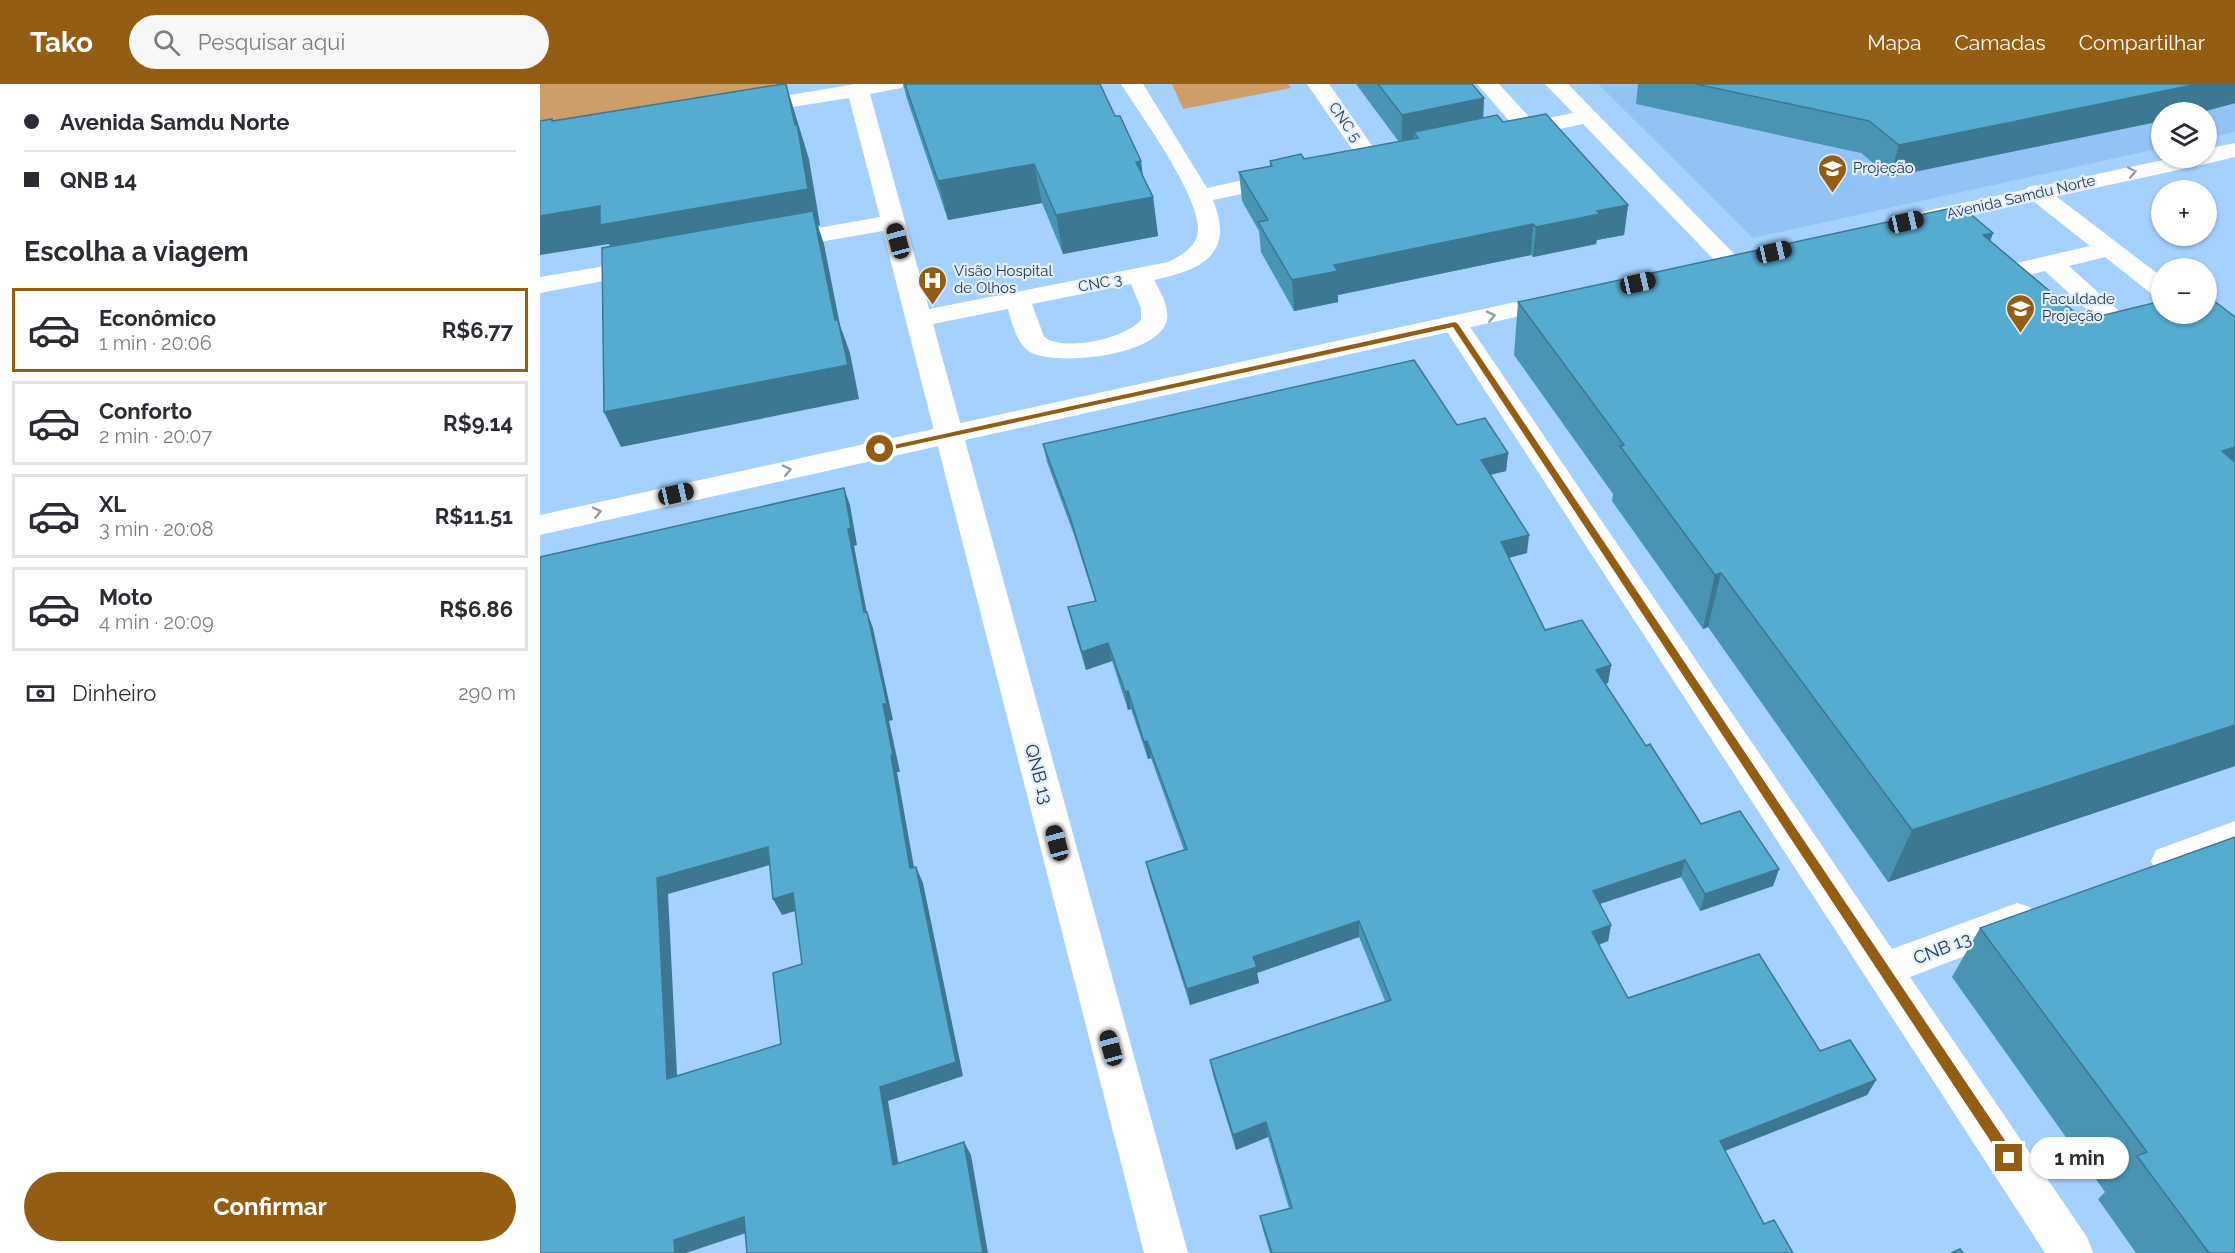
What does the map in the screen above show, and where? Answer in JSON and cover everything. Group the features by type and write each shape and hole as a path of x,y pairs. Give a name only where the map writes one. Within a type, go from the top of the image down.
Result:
{"street":[{"path":"728,111 808,91 858,90 894,84"},
{"path":"1132,84 1200,196 1303,175"},
{"name":"CNC 5","path":"1318,84 1371,160"},
{"path":"1488,84 1528,129"},
{"path":"1556,84 1729,262"},
{"name":"QNB 13","path":"858,90 1166,1253"},
{"path":"1494,136 1587,117"},
{"path":"2217,154 2235,150"},
{"path":"1348,165 1394,156"},
{"name":"Avenida Samdu Norte","path":"1895,225 2152,168"},
{"path":"2036,192 2151,281"},
{"name":"CNC 3","path":"918,319 1175,268 1195,259 1206,245 1210,227 1200,196"},
{"path":"752,247 892,222"},
{"path":"2027,309 2001,287 1997,280 1998,277 2050,262 2109,249"},
{"path":"540,285 669,262"},
{"path":"2050,262 2123,329 2123,334 2119,338 2082,345"},
{"path":"1017,299 1034,342 1043,349 1060,352 1081,350 1137,337 1154,321 1154,308 1140,275"},
{"path":"540,525 1581,296"},
{"path":"1455,324 1885,969 2071,1253"},
{"path":"2136,874 2235,836"},
{"name":"CNB 13","path":"1885,969 2049,907"}],"shaded area":[{"path":"540,84 773,84 774,87 540,126"},
{"path":"1172,84 1288,84 1291,88 1183,109"},
{"name":"Projeção","path":"1598,84 2235,84 2235,132 2217,136 2217,102 2151,102 2151,150 1753,238"}],"building":[{"path":"786,84 795,125 797,124 808,189 600,225 600,206 540,216 540,121 552,119 552,121"},
{"path":"905,84 1100,84 1115,116 1120,116 1141,161 1136,162 1153,197 1056,215 1034,164 938,181"},
{"path":"1378,84 1472,84 1484,98 1402,115"},
{"path":"1696,84 2198,84 1899,145 1869,121"},
{"path":"1546,114 1628,205 1597,211 1600,214 1536,227 1533,224 1334,265 1338,271 1292,280 1258,222 1268,220 1239,172 1272,166 1270,161 1301,154 1304,159 1418,138 1414,132 1497,115 1503,122"},
{"path":"1961,206 1993,233 1983,235 2084,320 2151,304 2151,324 2217,324 2217,303 2235,317 2235,447 2222,451 2235,462 2235,725 1912,830 1721,573 1715,575 1620,446 1624,445 1518,302"},
{"path":"813,211 835,320 838,320 848,365 604,412 602,248"},
{"path":"1414,360 1457,425 1485,418 1508,453 1481,460 1529,535 1501,542 1545,630 1582,620 1611,665 1596,670 1646,746 1650,744 1701,824 1740,811 1779,869 1705,894 1685,860 1593,891 1611,925 1592,932 1628,998 1759,954 1820,1051 1850,1040 1876,1080 1720,1141 1764,1224 1774,1220 1793,1253 1272,1253 1260,1216 1292,1208 1266,1122 1233,1135 1210,1060 1391,1000 1359,921 1253,957 1257,967 1187,989 1146,862 1187,849 1147,741 1144,742 1128,691 1125,692 1108,643 1082,652 1068,607 1096,601 1070,517 1043,444"},
{"path":"844,488 851,528 848,529 864,612 867,612 887,704 883,704 910,868 916,867 956,1062 880,1087 893,1165 964,1142 983,1253 747,1253 744,1217 674,1240 675,1253 540,1253 540,557","holes":["768,847 773,899 793,893 802,964 773,973 781,1044 667,1079 657,878"]},
{"path":"2235,837 2235,1253 2209,1253 2137,1156 2147,1152 1980,928"},
{"path":"1960,1249 1963,1253 1951,1253"}],"place":[{"name":"Projeção","path":"1832,194"},
{"name":"Visão Hospital de Olhos","path":"933,306"},
{"name":"Faculdade Projeção","path":"2021,334"}],"route":[{"path":"880,449 1455,324 2009,1158"}]}
